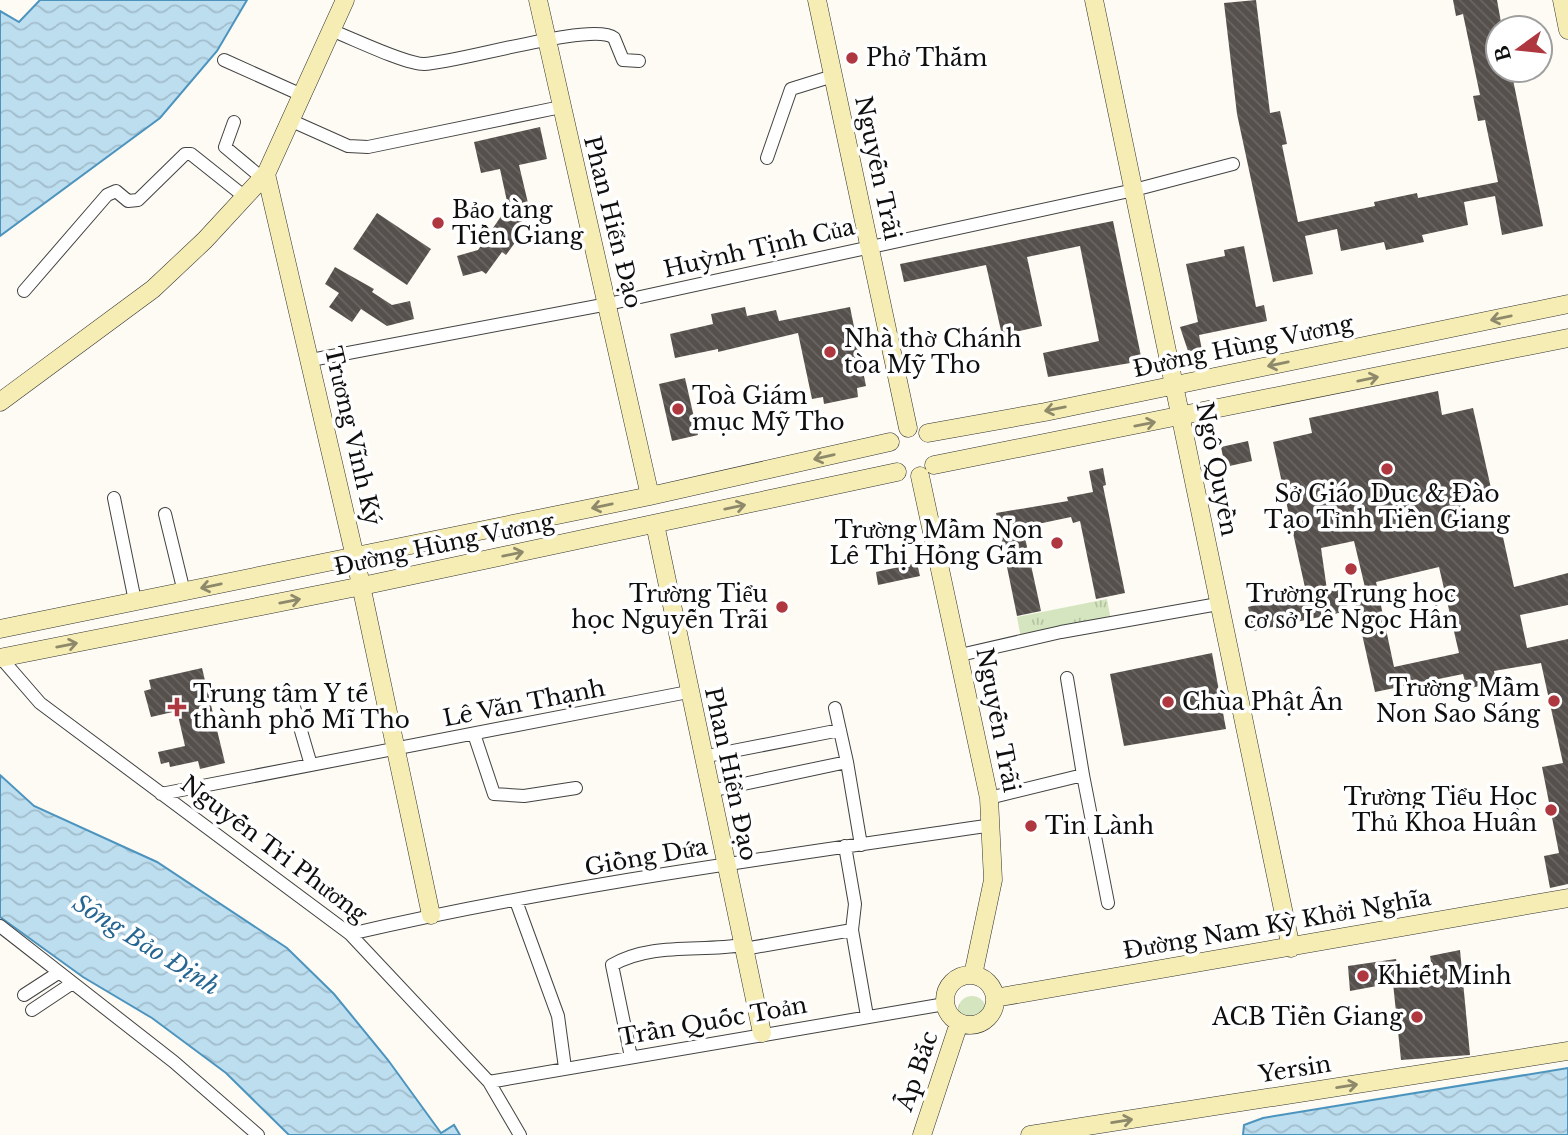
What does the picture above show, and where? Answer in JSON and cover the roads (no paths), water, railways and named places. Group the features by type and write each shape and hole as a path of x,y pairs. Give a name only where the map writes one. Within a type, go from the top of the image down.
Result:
{"main road":[{"path":"0,402 180,266 264,176 304,96 345,0"},
{"name":"Phan Hiển Đạo","path":"538,0 650,496"},
{"name":"Nguyễn Trãi","path":"817,0 908,428"},
{"name":"Ngô Quyền","path":"1094,0 1176,385 1218,604 1292,948"},
{"path":"1563,0 1568,30"},
{"name":"Trương Vĩnh Ký","path":"264,176 311,360 431,915"},
{"name":"Đường Hùng Vương","path":"928,433 1568,304"},
{"path":"928,433 908,428 890,442 889,458 898,472 912,477 927,471 1182,416 1568,338"},
{"name":"Nguyễn Trãi","path":"928,433 937,448 938,457 927,471 992,825 993,880 973,975"},
{"name":"Đường Hùng Vương","path":"0,629 650,496 890,442"},
{"name":"Đường Hùng Vương","path":"0,658 362,586 898,472"},
{"name":"Phan Hiển Đạo","path":"655,524 688,692 762,1033"},
{"name":"Đường Nam Kỳ Khởi Nghĩa","path":"995,998 1568,898"},
{"path":"973,975 990,986 995,998 991,1012 981,1023 959,1023 947,1012 945,1004 947,989 952,982 973,975"},
{"name":"Ấp Bắc","path":"922,1135 959,1023"},
{"name":"Yersin","path":"1030,1135 1568,1051"}],"street":[{"path":"333,31 423,64 545,40 609,34 617,42 623,60 639,61"},
{"path":"224,60 304,96"},
{"path":"767,158 791,89 833,76"},
{"path":"292,121 348,146 368,147 561,107"},
{"path":"234,122 225,147 264,176"},
{"path":"24,291 107,195 116,191 128,201 138,200 185,154 191,154 245,197"},
{"name":"Huỳnh Tịnh Của","path":"311,360 608,304 1133,190 1233,164"},
{"path":"114,498 135,601"},
{"path":"165,514 184,592"},
{"path":"960,655 1061,632 1218,604"},
{"name":"Nguyễn Tri Phương","path":"0,658 40,703 350,934 489,1082 520,1135"},
{"path":"1067,678 1108,903"},
{"name":"Lê Văn Thạnh","path":"161,794 688,692"},
{"path":"295,707 311,765"},
{"path":"835,708 861,845"},
{"path":"702,757 840,730"},
{"path":"474,734 494,794 524,796 576,788"},
{"path":"710,791 847,762"},
{"path":"989,798 1083,775"},
{"name":"Giồng Dứa","path":"350,934 431,915 725,865 992,825"},
{"path":"845,846 855,904 852,930 867,1016"},
{"path":"516,901 558,1016 565,1069"},
{"path":"0,926 174,1062 258,1135"},
{"path":"632,1057 612,965 669,948 715,950 852,930"},
{"path":"23,995 58,973"},
{"path":"32,1010 71,984"},
{"name":"Trần Quốc Toản","path":"489,1082 762,1033 945,1004"}],"water":[{"path":"40,0 247,0 217,51 160,118 0,236 0,11 19,22"},
{"name":"Sông Bảo Định","path":"0,775 34,806 157,862 287,948 334,994 388,1060 441,1133 454,1125 460,1135 289,1135 226,1073 152,1018 83,977 0,917"},
{"path":"1568,1068 1568,1135 1243,1135 1244,1125 1263,1118"}],"place":[{"name":"Phở Thắm","path":"852,58"},
{"name":"Bảo tàng Tiền Giang","path":"438,223"},
{"name":"Nhà thờ Chánh tòa Mỹ Tho","path":"830,352"},
{"name":"Toà Giám mục Mỹ Tho","path":"678,409"},
{"name":"Sở Giáo Dục & Đào Tạo Tỉnh Tiền Giang","path":"1387,469"},
{"name":"Trường Mầm Non Lê Thị Hồng Gấm","path":"1057,543"},
{"name":"Trường Trung học cơ sở Lê Ngọc Hân","path":"1351,569"},
{"name":"Trường Tiểu học Nguyễn Trãi","path":"782,607"},
{"name":"Trường Mầm Non Sao Sáng","path":"1554,701"},
{"name":"Chùa Phật Ân","path":"1168,702"},
{"name":"Trung tâm Y tế thành phố Mĩ Tho","path":"177,707"},
{"name":"Trường Tiểu Học Thủ Khoa Huân","path":"1551,810"},
{"name":"Tin Lành","path":"1031,826"},
{"name":"Khiết Minh","path":"1363,976"},
{"name":"ACB Tiền Giang","path":"1417,1017"}]}
